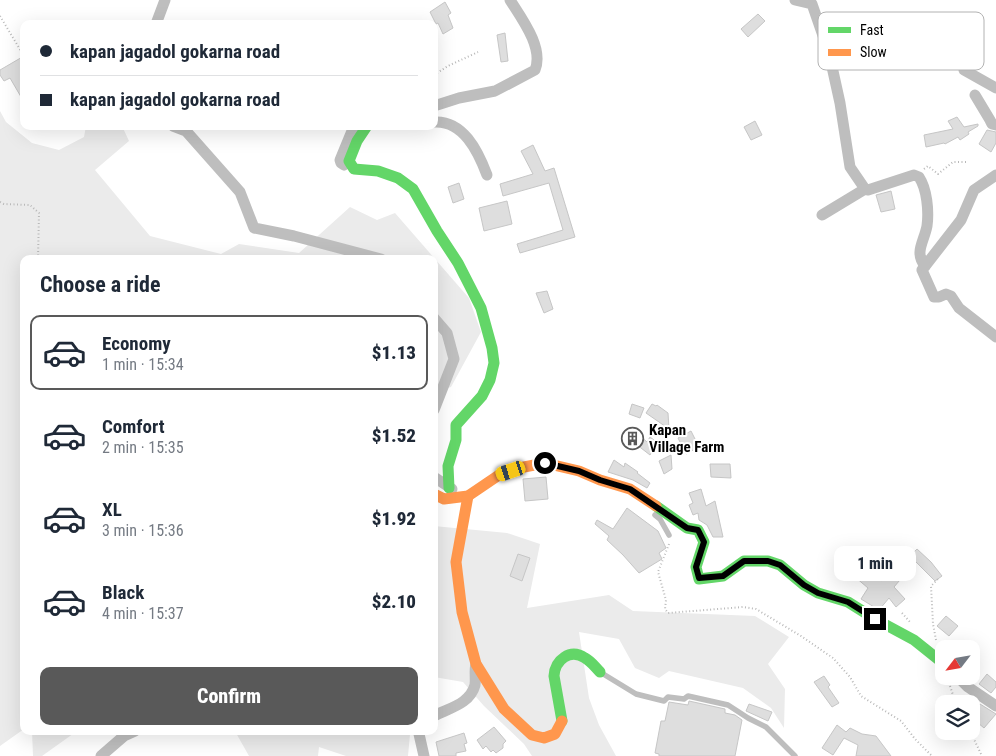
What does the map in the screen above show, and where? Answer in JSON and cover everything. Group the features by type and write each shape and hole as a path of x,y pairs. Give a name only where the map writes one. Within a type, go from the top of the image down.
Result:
{"street":[{"path":"158,20 165,0"},
{"path":"438,105 459,98 495,91 535,70 539,62 531,34 510,0"},
{"path":"795,0 812,2 818,19"},
{"path":"833,70 850,167 865,189"},
{"path":"964,70 996,88"},
{"path":"975,95 992,124 996,125"},
{"path":"438,122 451,124 472,143 487,175"},
{"path":"183,130 240,192 254,228 294,236 365,255"},
{"path":"352,130 340,160 340,163 344,165 349,161 357,141 364,130"},
{"path":"349,161 354,169 378,171 398,178 412,189 458,263 481,308 492,348 494,363 490,380 482,396 456,425 454,452 448,466 449,488"},
{"path":"822,215 865,189 868,190 914,175 919,177 924,184 927,224 920,248 921,261 925,266"},
{"path":"996,175 974,190 961,220 922,270 934,296 939,297 946,294 951,296 959,308 996,337"},
{"path":"438,323 447,333 454,359 438,400"},
{"path":"438,496 444,499 468,496 499,475 545,463 579,471 630,489 687,528 698,530 704,542 696,567 699,578 723,576 744,561 768,561 780,565 804,585 818,593 848,602 914,640 935,656"},
{"path":"438,480 449,488 468,496"},
{"path":"468,496 456,562 462,612 476,664 504,709 532,736 544,738 555,734 562,718 554,675 557,663 568,655 581,655 600,672"},
{"path":"438,714 469,698 475,684 474,671 476,664"},
{"path":"964,685 996,706"},
{"path":"101,756 126,735"},
{"path":"420,735 424,756"}],"lane":[{"path":"617,485 621,492 627,496"},
{"path":"637,502 660,519 669,535"},
{"path":"600,672 636,694 664,701 668,698 684,699 688,696 728,705 766,727 795,756"}],"path":[{"path":"0,16 20,49"},
{"path":"438,72 478,52"},
{"path":"914,175 928,166 938,174 953,162 968,162"},
{"path":"0,202 4,204 30,205 39,213 38,255"},
{"path":"669,535 669,546 658,572 666,600 665,609 668,613 743,606 756,610 801,636 833,658 850,677 861,696 901,721 915,740 932,756"},
{"path":"932,654 936,638 933,624 931,586 938,579"},
{"path":"974,740 982,756"}],"shaded area":[{"path":"0,111 6,122 32,143 59,150 84,137 85,130 124,130 129,141 95,170 150,236 221,254 239,244 299,253 350,207 377,220 395,213 432,255 20,255 20,732 0,746"},
{"path":"438,262 469,298 481,332 451,387 438,391"},
{"path":"438,526 507,533 540,544 527,608 609,595 633,611 755,616 789,637 768,664 785,689 784,728 771,708 743,688 669,671 659,678 635,668 619,639 579,632 589,698 599,725 616,756 532,756 524,744 484,706 463,682 438,678"},
{"path":"32,735 71,735 42,756 33,756"},
{"path":"237,735 410,735 408,756 346,756 319,747 318,756 249,756"}],"building":[{"path":"445,2 451,13 448,15 453,28 443,34 438,20 434,20 430,12"},
{"path":"758,14 765,21 748,37 741,29"},
{"path":"505,33 508,61 501,62 497,35"},
{"path":"20,58 20,95 10,78 4,81 0,75 0,70"},
{"path":"957,117 964,127 978,124 978,126 960,140 958,137 945,144 926,147 924,135 953,129 948,121"},
{"path":"755,121 762,135 751,140 744,127"},
{"path":"987,130 996,132 996,143 991,152 979,144"},
{"path":"533,145 545,171 554,168 575,237 520,253 517,244 563,230 549,183 503,196 500,184 533,174 521,151"},
{"path":"459,183 464,199 453,203 448,187"},
{"path":"891,191 895,209 881,212 876,195"},
{"path":"507,201 512,224 484,231 479,208"},
{"path":"547,291 553,309 544,313 536,293"},
{"path":"632,404 644,408 640,418 629,414"},
{"path":"652,404 657,405 668,413 669,429 646,413"},
{"path":"630,427 647,442 650,437 658,443 650,455 623,434"},
{"path":"691,431 699,447 686,454 678,438"},
{"path":"671,455 672,469 664,474 659,461"},
{"path":"614,460 624,467 625,463 638,472 650,483 647,488 633,480 608,472"},
{"path":"710,464 730,464 731,478 711,477"},
{"path":"546,477 548,499 525,501 523,479"},
{"path":"701,489 706,506 715,501 723,537 713,537 707,525 699,520 698,513 693,515 689,505 693,503 689,493"},
{"path":"627,508 658,531 666,548 659,553 662,559 639,573 607,540 609,536 595,524 597,520 613,529"},
{"path":"917,549 942,576 935,581 910,556"},
{"path":"518,554 530,558 522,581 510,576"},
{"path":"847,559 853,565 856,561 882,581 894,566 905,574 894,587 905,599 896,607 889,598 879,610 861,599 868,588 841,565"},
{"path":"946,616 958,626 949,636 937,626"},
{"path":"987,674 996,682 996,687 991,693 980,683"},
{"path":"824,676 830,685 828,687 839,703 832,707 814,682"},
{"path":"689,701 725,709 725,713 735,715 742,720 735,756 659,756 659,754 655,753 661,721 665,721 669,702 688,705"},
{"path":"749,704 772,712 768,721 746,711"},
{"path":"980,704 996,714 984,728 980,725"},
{"path":"837,725 846,732 850,728 862,734 876,736 891,756 856,756 858,745 844,738 833,755 822,748"},
{"path":"494,727 506,741 503,744 503,748 496,753 493,750 491,752 486,746 483,749 477,740"},
{"path":"464,733 467,743 464,744 466,751 456,753 456,756 439,756 436,742"}],"traffic: fast":[{"path":"364,130 357,141 349,161 354,169 378,171 398,178 413,189 458,263 481,308 492,348 494,363 490,380 482,396 456,425 456,440 448,466 449,488"},
{"path":"656,506 687,528 698,530 704,542 696,567 699,579 723,576 744,561 768,561 780,565 804,585 818,593 848,602 914,640 935,657"},
{"path":"562,721 554,676 560,661 569,655 579,655 589,661 600,672"}],"traffic: slow":[{"path":"438,496 444,499 468,496 499,475 545,463 579,471 630,489 656,506"},
{"path":"468,496 456,562 462,612 476,664 504,709 532,735 544,738 555,734 562,721"}],"place":[{"name":"Kapan Village Farm","path":"633,439"}],"route":[{"path":"545,463 579,471 630,489 687,528 698,530 704,542 696,567 699,578 723,576 744,561 768,561 780,565 804,585 818,593 848,602 875,619"}]}
